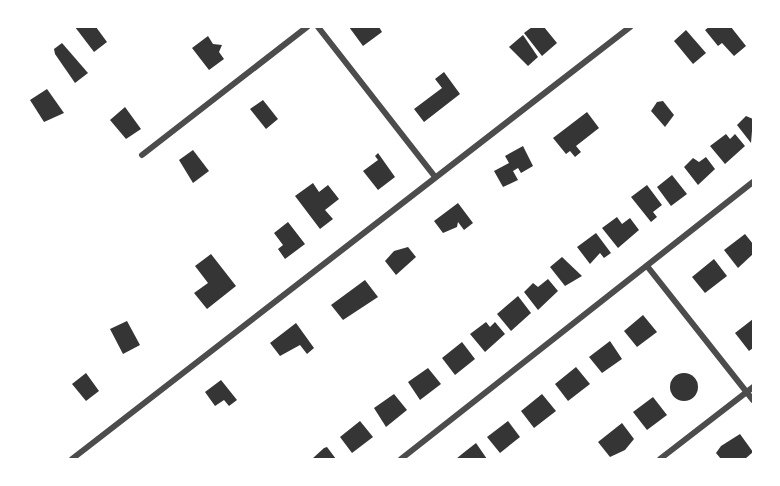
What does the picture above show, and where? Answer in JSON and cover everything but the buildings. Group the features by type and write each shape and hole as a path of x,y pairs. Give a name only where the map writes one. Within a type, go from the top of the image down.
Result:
{"street":[{"path":"142,155 307,27"},
{"path":"318,27 435,177"},
{"path":"72,459 630,27"},
{"path":"402,459 753,182"},
{"path":"647,266 753,400"},
{"path":"660,459 753,387"}]}
